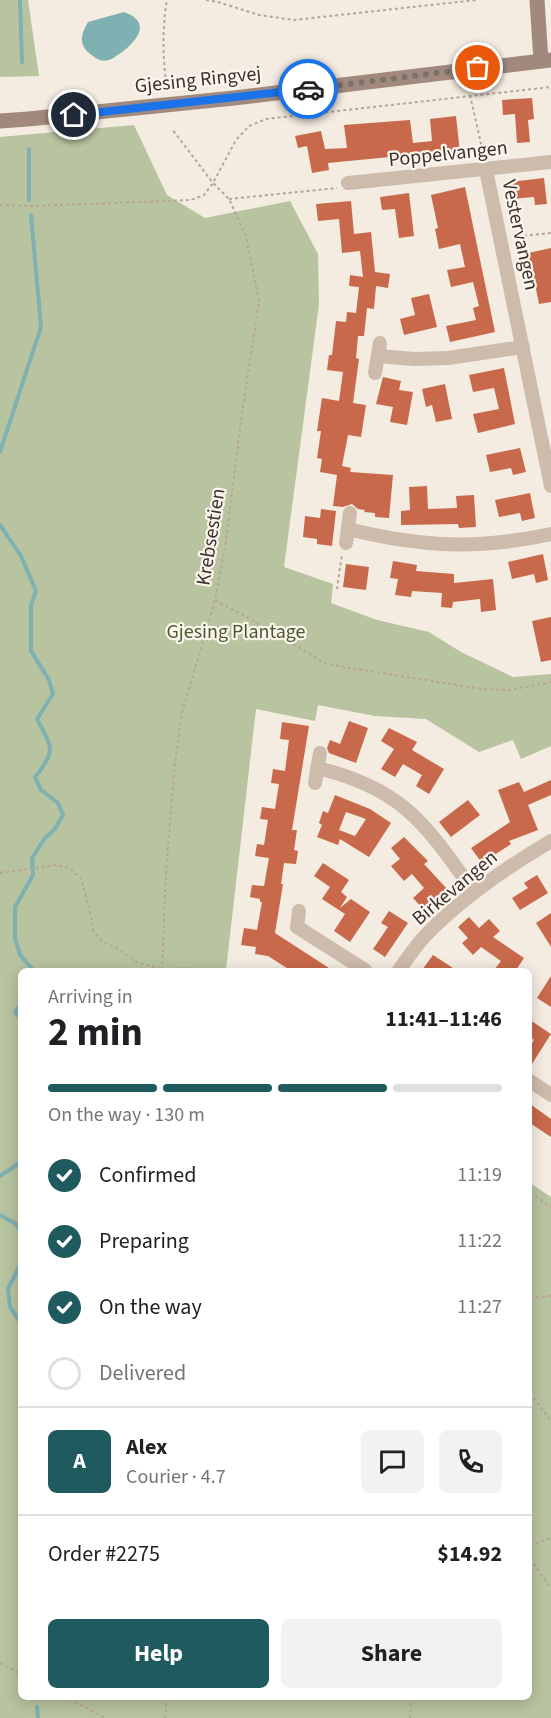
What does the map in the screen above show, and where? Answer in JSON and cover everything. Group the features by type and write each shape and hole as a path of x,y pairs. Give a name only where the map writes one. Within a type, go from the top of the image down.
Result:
{"street":[{"path":"537,0 546,61"},
{"name":"Gjesing Ringvej","path":"0,121 234,98 546,61"},
{"name":"Poppelvangen","path":"348,183 551,162"},
{"name":"Vestervangen","path":"486,170 551,486"},
{"path":"375,373 379,349 414,359 448,358 523,347"},
{"path":"536,408 551,405"},
{"path":"346,543 350,513"},
{"path":"348,528 390,539 432,544 475,545 518,541 551,534"},
{"path":"315,783 320,753"},
{"path":"317,768 372,785 396,800 418,818 474,892"},
{"name":"Birkevangen","path":"401,968 424,937 474,892 508,867 549,847"},
{"path":"299,911 297,927 362,968"},
{"path":"532,1082 551,1095"}],"path":[{"path":"166,83 163,51 167,0"},
{"path":"206,0 259,15 294,20 476,0"},
{"path":"0,205 34,206 191,200 204,195 213,183 236,140 249,126 266,119 551,87"},
{"path":"470,95 486,170"},
{"name":"Krebsestien","path":"162,968 165,872 182,712 215,600 226,542 259,301 254,266 246,236 229,199 213,183 172,129"},
{"path":"229,199 342,188 348,183"},
{"path":"501,238 551,232"},
{"path":"337,589 343,545 346,543"},
{"path":"215,600 326,664 482,689 510,690 551,682"},
{"path":"0,873 56,865 76,872 81,878 93,930 98,938 137,962 156,968"},
{"path":"532,1194 551,1207"},
{"path":"532,1298 550,1295"},
{"path":"532,1397 551,1421"},
{"path":"532,1544 551,1538"},
{"path":"532,1562 551,1588"},
{"path":"0,1663 18,1672"},
{"path":"71,1700 105,1718"},
{"path":"165,1718 166,1700"},
{"path":"410,1718 411,1700"}],"green space":[{"path":"0,0 28,0 39,76 0,77"},
{"name":"Gjesing Plantage","path":"134,125 167,195 205,218 290,201 318,254 319,304 284,567 333,584 331,603 377,620 429,632 461,652 513,677 551,674 551,746 521,759 513,740 479,752 426,719 375,716 318,705 315,721 256,709 226,968 18,968 18,1700 532,1700 532,1184 551,1197 551,1718 0,1718 0,137"}],"water":[{"path":"124,12 138,21 140,26 137,37 133,43 112,59 103,61 95,58 88,52 82,41 88,22"}],"building":[{"path":"532,98 534,119 528,120 530,142 517,143 515,114 503,115 502,100"},
{"path":"456,116 460,153 422,158 421,154 328,163 329,170 312,173 307,146 298,148 295,136 321,131 325,149 347,148 344,125 410,120 413,143 432,141 430,119"},
{"path":"544,178 547,204 535,205 534,197 511,199 510,182"},
{"path":"465,187 495,332 450,342 446,326 476,320 473,308 479,306 473,282 451,287 447,270 465,267 460,244 439,249 435,229 438,228 431,195"},
{"path":"409,193 414,236 399,238 395,209 382,210 380,197"},
{"path":"351,201 354,234 371,232 375,272 390,274 388,288 376,286 374,309 367,308 364,336 358,336 356,358 359,359 353,403 366,405 361,437 348,435 342,466 351,468 350,472 393,475 389,518 375,517 375,513 364,512 365,510 358,509 352,504 343,507 333,506 337,475 320,472 322,459 317,458 321,431 317,431 322,398 339,401 343,372 327,370 329,355 332,355 336,321 346,322 347,312 356,313 359,287 349,286 350,275 363,277 360,251 342,253 339,219 318,221 316,204"},
{"path":"551,248 551,302 539,304 532,269 527,270 524,254"},
{"path":"429,294 437,327 404,335 400,319 415,315 411,298"},
{"path":"504,368 515,424 478,433 473,414 499,409 494,388 473,392 469,375"},
{"path":"383,377 401,381 399,390 413,392 407,425 390,422 393,407 376,404"},
{"path":"445,384 452,419 436,422 432,405 426,407 422,389"},
{"path":"520,448 526,472 513,475 511,468 490,472 486,455"},
{"path":"427,486 428,509 457,508 456,496 474,495 476,527 459,528 458,524 401,525 401,511 410,510 409,487"},
{"path":"530,493 535,518 522,521 520,513 499,517 495,500"},
{"path":"321,509 336,511 332,546 317,544 317,539 303,537 305,516 320,518"},
{"path":"543,554 548,580 536,583 534,574 512,579 508,562"},
{"path":"393,561 417,565 416,571 454,574 454,583 493,579 496,610 481,612 480,599 453,602 452,608 441,607 442,593 412,591 411,597 395,595 398,579 390,578"},
{"path":"346,564 369,567 366,590 343,587"},
{"path":"551,617 551,660 541,662 532,621"},
{"path":"349,721 368,728 356,763 329,753 327,748 330,740 340,744"},
{"path":"282,722 309,726 292,830 297,830 294,850 298,851 296,864 284,863 275,933 329,968 287,968 268,956 255,954 256,947 241,945 244,928 257,930 262,902 260,899 250,897 252,885 264,886 269,858 255,856 257,844 264,845 268,820 260,819 262,807 275,809 279,784 271,783 273,769 285,771 289,740 280,739"},
{"path":"389,728 417,742 412,750 444,769 429,794 416,786 422,775 403,764 395,777 381,769 394,749 381,741"},
{"path":"551,780 551,795 528,805 538,830 509,841 511,844 482,863 471,848 510,822 498,790 519,782 524,792"},
{"path":"335,795 370,809 391,823 369,857 340,839 338,845 317,837 322,825 319,823 323,811 328,813","holes":["346,812 366,819 355,836 339,830"]},
{"path":"468,800 480,815 451,837 439,822"},
{"path":"404,837 428,861 424,864 447,889 424,910 413,898 424,888 412,874 404,881 391,866 400,859 391,848"},
{"path":"323,863 349,880 341,892 347,897 340,908 351,899 370,912 350,942 334,931 345,914 322,899 330,887 314,876"},
{"path":"537,875 548,893 520,910 512,898 528,888 524,883"},
{"path":"389,911 408,923 385,957 373,949 388,927 381,923"},
{"path":"551,913 551,947 536,923"},
{"path":"469,917 479,928 489,919 500,931 493,937 524,958 517,968 496,968 501,961 481,947 473,955 462,943 468,938 458,927"},
{"path":"433,955 453,968 423,968"},
{"path":"551,976 551,1007 537,998"},
{"path":"532,1021 551,1034 532,1064 532,1043 534,1040 532,1038"},
{"path":"532,1105 551,1119 551,1137 532,1124"}],"waterway":[{"path":"20,0 22,62"},
{"path":"29,149 29,200"},
{"path":"0,452 41,327 31,215"},
{"path":"0,525 21,556 36,591 31,605 31,651 49,680 53,694 37,719 50,749 47,761 35,777 41,790 58,803 63,815 32,858 33,875 15,907 15,938 20,955 31,968"},
{"path":"18,1008 15,1012 18,1016"},
{"path":"0,1176 18,1164"},
{"path":"0,1215 18,1227"},
{"path":"18,1269 8,1289 10,1307 18,1319"},
{"path":"37,1707 38,1718"}],"way so far":[{"path":"308,89 478,68"}],"route":[{"path":"74,115 308,89"}]}
